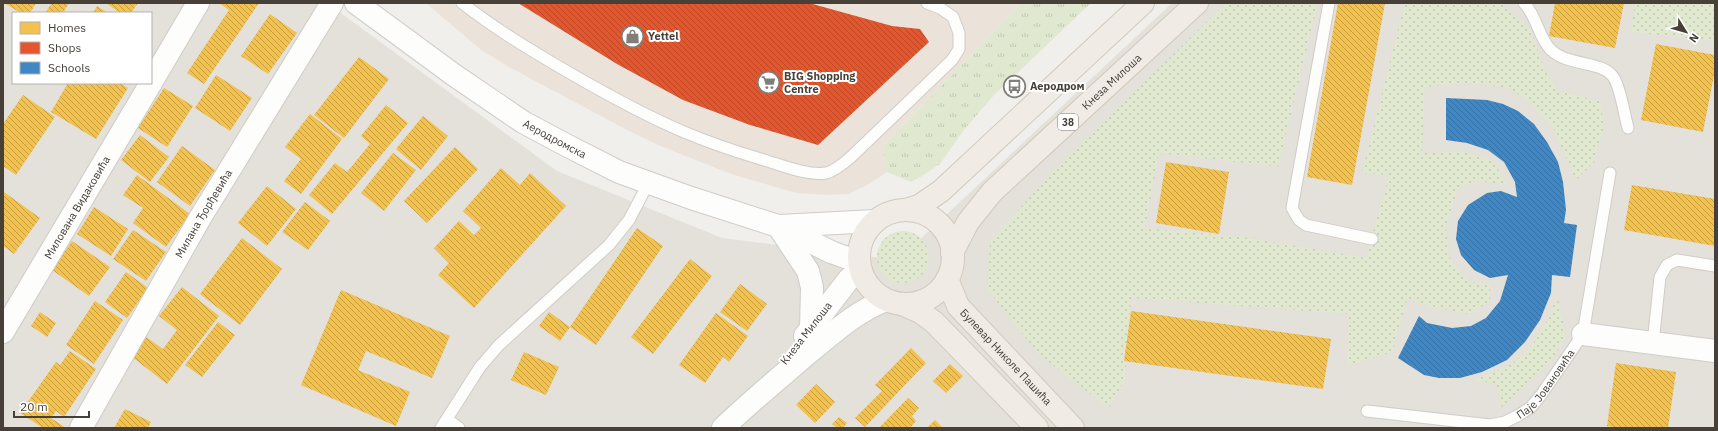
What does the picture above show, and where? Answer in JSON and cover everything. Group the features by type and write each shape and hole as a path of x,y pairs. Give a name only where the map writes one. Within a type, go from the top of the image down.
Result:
{"main road":[{"name":"38","path":"860,267 860,247 865,233 875,221 889,213 919,206 941,191 1143,3"},
{"name":"Кнеза Милоша","path":"952,253 968,222 992,192 1197,3"},
{"path":"981,205 970,232 962,269 965,286 986,335"},
{"name":"38","path":"904,210 918,212 931,218 942,227 949,239 952,253 947,279"},
{"path":"860,267 867,284 876,293 920,312 934,322 1037,428"},
{"path":"894,302 915,303 928,298 939,290 947,279"},
{"name":"Булевар Николе Пашића","path":"947,279 958,306 1074,428"}],"street":[{"name":"Милована Видаковића","path":"152,81 198,3"},
{"name":"Милана Ђорђевића","path":"81,428 200,218 332,3"},
{"name":"Аеродромска","path":"356,3 454,75 523,122 620,172 778,226 860,267"},
{"name":"Милована Видаковића","path":"3,332 150,84"},
{"name":"Аеродромска","path":"778,226 875,221"},
{"path":"778,226 808,271 812,287 811,329"},
{"name":"Кнеза Милоша","path":"753,399 860,267"},
{"name":"Кнеза Милоша","path":"723,428 753,399 849,319 870,306 894,302"},
{"path":"1582,334 1715,351"}],"lane":[{"path":"462,3 483,19 539,55 602,92 645,114 684,132 721,146 776,164 814,173 826,173 837,168 952,60 959,48 959,33 953,17 940,8 927,3"},
{"path":"1329,3 1292,208 1299,220 1306,225 1372,239"},
{"path":"1524,3 1534,16 1544,40 1551,50 1567,60 1599,67 1609,72 1614,78 1628,128"},
{"path":"1582,334 1610,173"},
{"path":"459,428 444,424 480,367 499,344 609,245 629,220 649,182"},
{"path":"1653,343 1660,277 1667,265 1676,260 1715,266"},
{"name":"Паје Јовановића","path":"1367,411 1490,425 1505,422 1531,407 1541,395 1582,334"}],"shaded area":[{"path":"3,3 327,3 557,171 722,238 898,260 1172,3 1715,3 1715,428 3,428"},
{"path":"426,3 1022,3 882,147 887,172 869,184 849,194 827,195 796,193 731,174 658,145 509,67 481,50"}],"green space":[{"path":"1022,3 1091,3 994,95 963,131 940,164 911,182 887,172 882,147"},
{"path":"1226,3 1318,3 1278,167 1159,153 1145,228 1250,238 1366,258 1389,175 1362,173 1405,3 1501,3 1531,30 1545,71 1558,91 1600,101 1604,126 1594,162 1576,180 1553,127 1529,101 1508,88 1466,83 1425,87 1422,153 1464,152 1494,162 1506,184 1475,181 1458,188 1446,227 1449,257 1469,282 1490,283 1490,301 1469,314 1434,308 1407,299 1392,352 1347,366 1349,314 1131,298 1125,380 1109,408 1039,355 988,290 990,242 1053,171"},
{"path":"1635,3 1715,3 1715,41 1631,32"},
{"path":"898,231 908,231 922,238 929,252 929,262 922,276 908,283 898,283 888,279 881,272 877,262 877,252 881,242 888,235"},
{"path":"1557,295 1566,336 1552,361 1502,407 1496,384 1473,380 1505,367 1523,355 1536,340 1546,323"}],"building: Homes":[{"path":"4,3 36,3 31,12 19,12"},
{"path":"52,3 69,3 64,12 46,12"},
{"path":"106,3 138,3 132,12 119,12"},
{"path":"219,3 259,3 204,84 187,73 229,10"},
{"path":"1338,3 1385,3 1352,185 1307,177"},
{"path":"1555,3 1624,3 1615,48 1549,36"},
{"path":"97,6 106,12 94,12"},
{"path":"270,14 297,33 268,74 241,56"},
{"path":"1656,44 1715,55 1715,70 1703,132 1641,120"},
{"path":"359,57 389,79 344,138 314,115"},
{"path":"216,75 252,98 230,131 195,108"},
{"path":"67,84 122,84 128,88 96,139 51,112"},
{"path":"164,88 193,106 167,147 138,128"},
{"path":"23,95 55,117 16,175 3,166 3,124"},
{"path":"386,105 408,123 332,214 309,195 335,163 347,172 370,144 361,136"},
{"path":"310,114 342,139 301,194 284,181 301,159 285,147"},
{"path":"423,116 448,136 421,170 396,149"},
{"path":"140,135 169,157 150,182 121,160"},
{"path":"182,146 215,170 190,206 157,182"},
{"path":"455,147 478,169 427,223 404,201"},
{"path":"393,153 416,170 384,211 361,193"},
{"path":"1166,162 1229,172 1219,234 1156,223"},
{"path":"501,168 520,185 530,173 566,206 474,308 438,275 449,263 434,248 459,221 474,235 481,228 463,211"},
{"path":"137,175 190,214 166,247 133,223 143,208 123,195"},
{"path":"1632,185 1715,199 1715,246 1624,230"},
{"path":"267,186 296,209 267,246 238,223"},
{"path":"4,192 40,218 14,254 3,246"},
{"path":"305,202 330,221 308,250 282,232"},
{"path":"94,207 128,229 111,256 77,234"},
{"path":"637,228 663,246 596,345 570,327"},
{"path":"133,230 166,252 146,281 113,259"},
{"path":"242,238 282,269 240,325 200,294"},
{"path":"72,241 110,267 89,296 52,270"},
{"path":"690,259 712,276 653,354 631,337"},
{"path":"126,272 148,288 127,318 105,302"},
{"path":"740,284 767,304 747,331 720,312"},
{"path":"182,287 219,316 167,384 127,353 142,334 163,349 177,330 159,316"},
{"path":"341,290 450,336 432,378 366,351 358,370 410,392 396,426 301,385"},
{"path":"95,301 123,320 94,364 66,345"},
{"path":"1131,311 1331,339 1323,389 1124,361"},
{"path":"40,312 56,323 47,337 31,326"},
{"path":"549,312 570,327 560,341 539,326"},
{"path":"716,313 748,336 729,362 723,357 705,383 679,365"},
{"path":"218,322 235,335 202,377 185,365"},
{"path":"911,348 926,363 865,427 855,418 882,391 875,385"},
{"path":"70,351 96,369 64,417 56,411 51,418 66,428 43,428 20,413 56,362 60,365"},
{"path":"524,352 559,367 546,395 511,380"},
{"path":"1616,363 1676,372 1668,428 1618,428 1607,426"},
{"path":"950,364 963,376 946,393 933,381"},
{"path":"816,384 835,402 815,423 796,405"},
{"path":"908,398 919,408 912,416 916,421 910,428 879,428"},
{"path":"125,409 151,422 148,428 114,428"},
{"path":"839,417 847,423 843,428 837,428 832,424"},
{"path":"935,420 943,428 927,428"}],"building: Shops":[{"name":"BIG Shopping Centre","path":"518,3 809,3 892,26 920,29 929,42 818,145 750,125 683,100 617,64"}],"building: Schools":[{"path":"1446,98 1487,100 1503,104 1518,111 1534,124 1547,142 1558,162 1563,182 1566,210 1564,223 1577,225 1570,277 1552,275 1551,293 1540,320 1525,342 1507,360 1482,372 1460,378 1439,378 1424,375 1398,358 1419,316 1427,323 1452,328 1471,326 1486,318 1500,301 1508,275 1490,278 1474,270 1461,255 1456,239 1458,221 1468,205 1487,193 1501,191 1517,197 1515,182 1504,162 1488,150 1467,143 1446,140"}],"place":[{"name":"Yettel","path":"632,36"},
{"name":"BIG Shopping Centre","path":"768,82"},
{"name":"Аеродром","path":"1014,86"}]}
